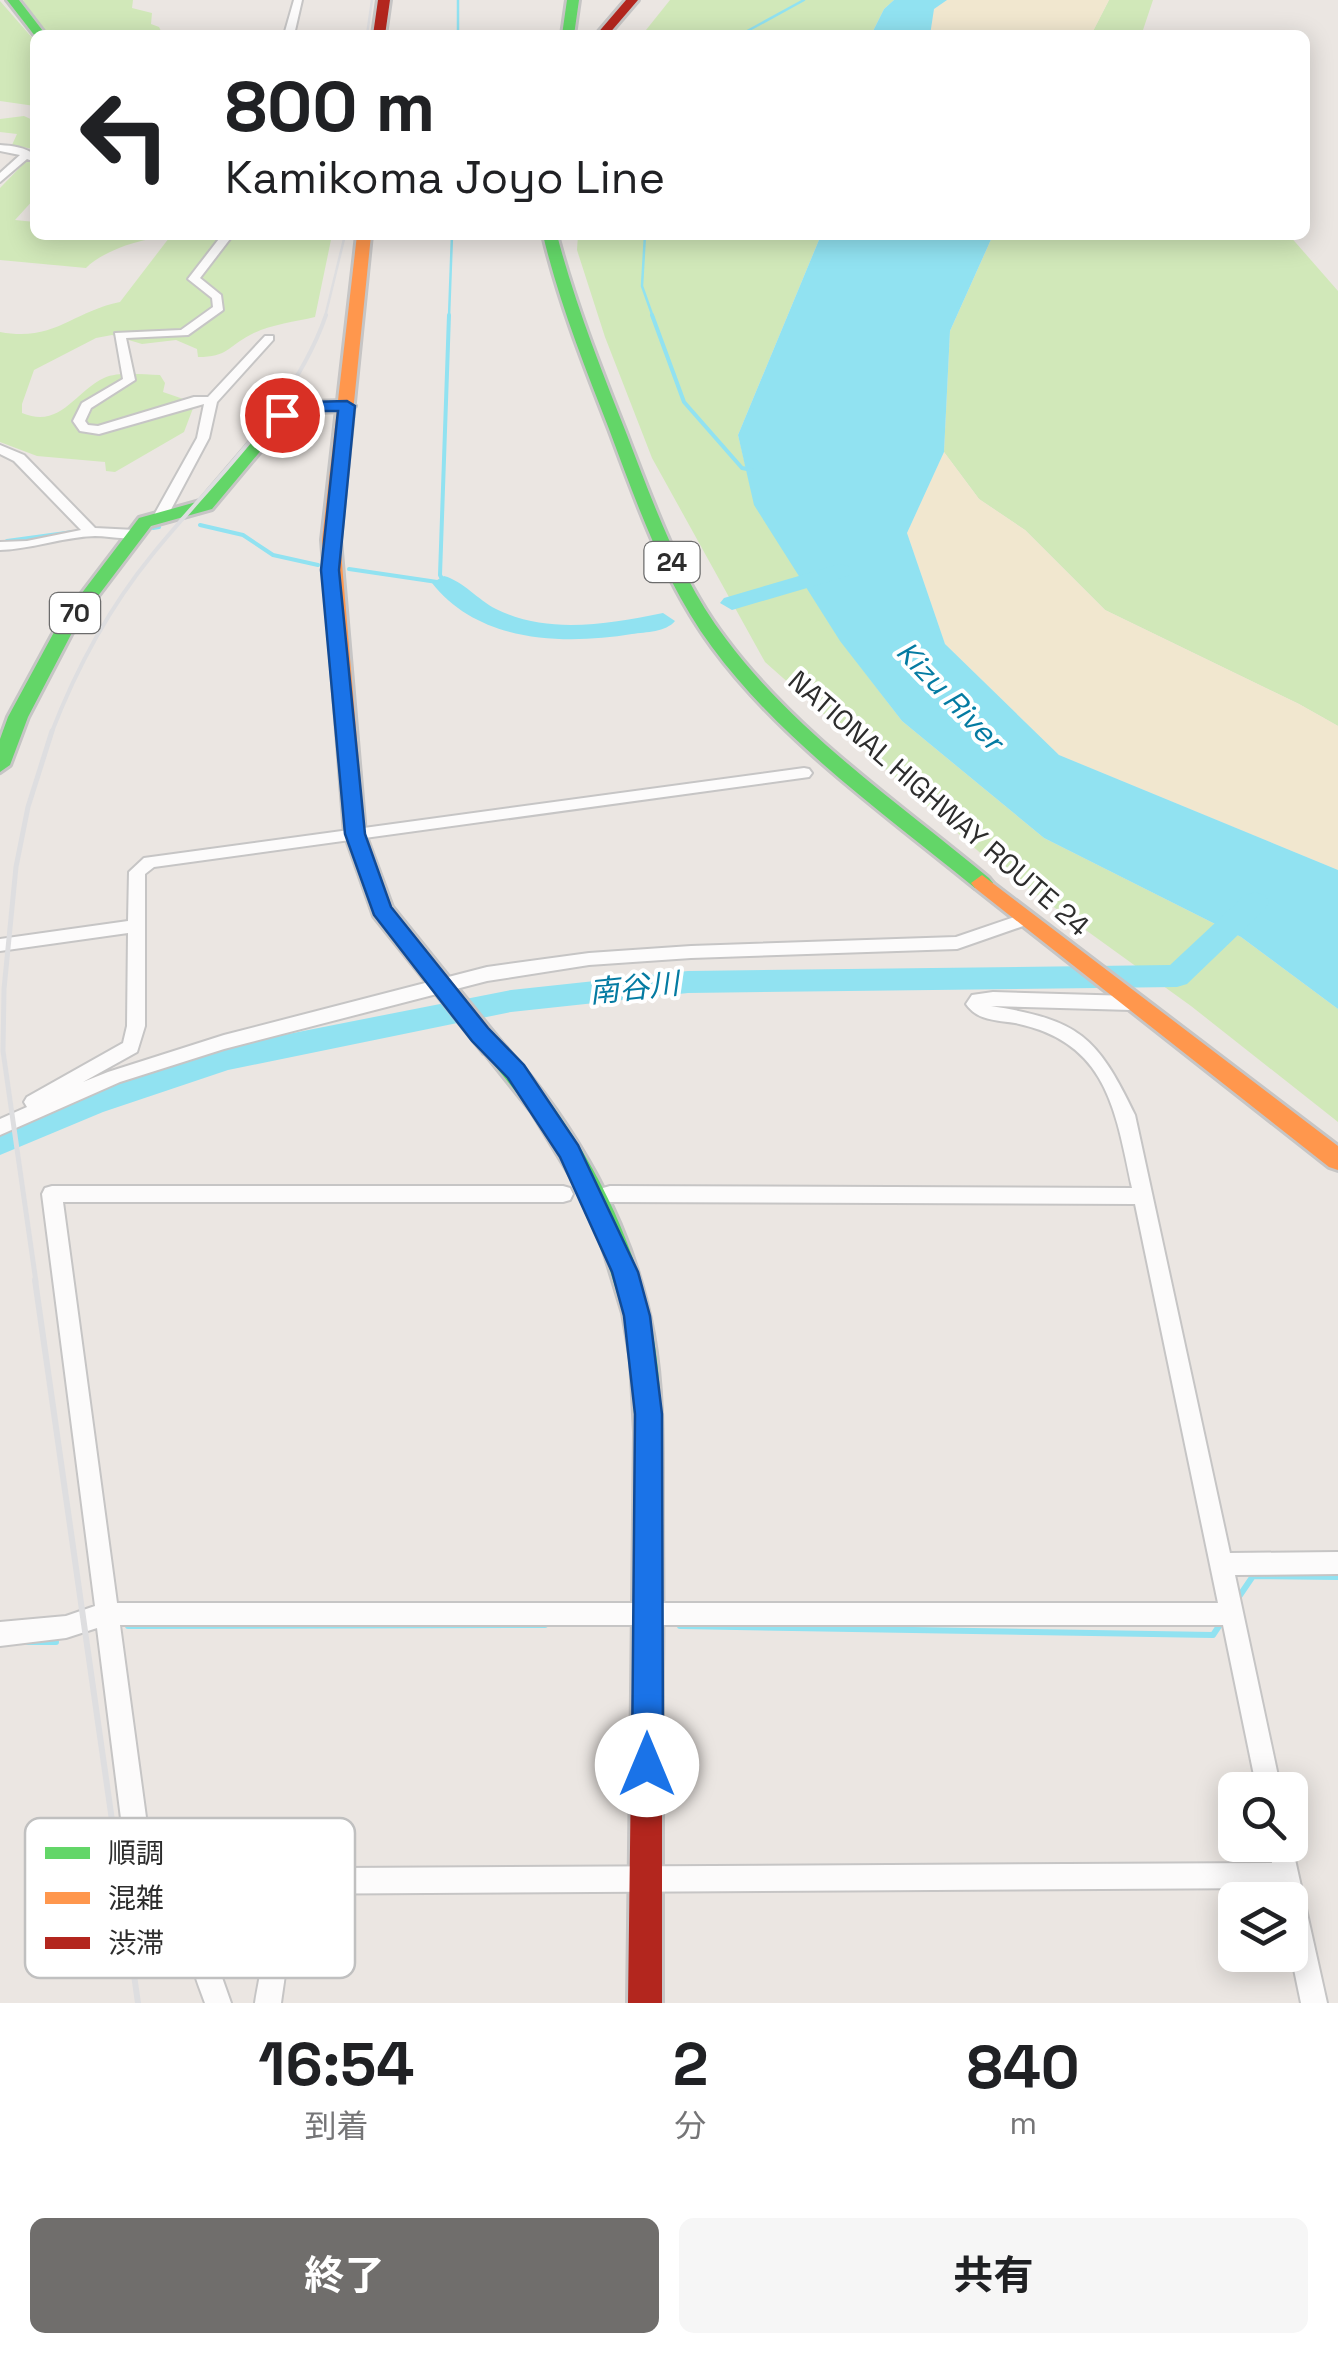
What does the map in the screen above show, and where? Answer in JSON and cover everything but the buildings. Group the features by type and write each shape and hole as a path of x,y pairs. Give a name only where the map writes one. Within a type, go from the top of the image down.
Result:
{"main road":[{"path":"13,0 36,30"},
{"path":"380,30 384,0"},
{"path":"569,30 573,0"},
{"path":"606,30 632,0"},
{"path":"364,240 330,570 355,834 382,910 475,1029 516,1072 582,1172 625,1272 637,1316 649,1414 645,2003"},
{"name":"NATIONAL HIGHWAY ROUTE 24","path":"551,240 562,288 664,546 707,626 742,670 821,749 1056,944 1338,1160"},
{"name":"70","path":"0,763 18,717 68,623 145,522 198,508 215,498 282,415 309,406 347,406"}],"street":[{"path":"290,30 298,0"},
{"path":"0,148 30,156"},
{"path":"0,179 30,157"},
{"path":"211,401 198,400 99,430 84,428 79,422 86,406 129,380 119,334 184,334 218,308 217,297 194,278 224,240"},
{"path":"161,515 203,438 211,401 269,338"},
{"path":"0,449 19,458 91,532"},
{"path":"0,546 27,545 91,532 134,534"},
{"path":"26,1114 35,1099 131,1047 136,1026 137,872 150,862 804,773"},
{"path":"0,1127 114,1077 224,1042 445,992 487,974 589,959 957,943 1026,919"},
{"path":"0,944 136,926"},
{"path":"1127,1001 993,999 978,1000 975,1004 982,1011 1049,1022 1077,1039 1105,1069 1126,1115 1265,1772"},
{"path":"133,1818 52,1194 564,1194"},
{"path":"610,1194 1143,1196"},
{"path":"1221,1564 1338,1564"},
{"path":"0,1634 66,1627 106,1614 1232,1614"},
{"path":"1284,1862 1314,2003"},
{"path":"355,1881 1287,1876"},
{"path":"209,1978 218,2003"},
{"path":"268,2003 270,1978"}],"green space":[{"path":"23,0 133,0 132,8 152,13 151,24 160,30 44,30"},
{"path":"670,0 894,0 884,9 874,30 646,30"},
{"path":"1109,0 1153,0 1143,30 1094,30"},
{"path":"0,1 30,35 30,105 0,101"},
{"path":"0,119 30,119 30,148 12,145 17,134 0,132"},
{"path":"30,157 30,204 15,220 30,222 30,240 146,240 102,256 86,268 0,260 0,188"},
{"path":"167,240 331,240 315,317 265,329 208,357 198,357 197,349 176,340 142,344 112,335 96,338 34,370 22,404 22,413 47,416 66,407 104,378 160,375 165,383 163,392 195,403 184,432 115,472 106,471 105,462 37,456 0,442 0,332 49,330 120,302"},
{"path":"578,240 819,240 738,435 755,505 840,640 902,721 1044,838 1241,937 1338,1009 1338,1122 1191,1006 986,858 765,662 652,458 605,337 577,250"},
{"path":"991,240 1293,240 1338,291 1338,726 1105,610 1025,530 979,499 944,452 950,331"}],"sand":[{"path":"947,0 1109,0 1094,30 931,30 934,9"},
{"path":"944,452 979,499 1025,530 1105,610 1338,726 1338,870 1059,755 945,644 907,533"}],"water":[{"path":"894,0 947,0 934,9 931,30 874,30 884,9"},
{"name":"Kizu River","path":"819,240 991,240 950,331 944,452 907,533 945,644 1059,755 1338,870 1338,1009 1241,937 1044,838 902,721 840,641 754,505 738,435"}],"waterway":[{"path":"458,0 458,30"},
{"path":"749,30 804,0"},
{"path":"449,317 452,240"},
{"path":"645,240 642,286 653,317"},
{"path":"349,569 444,583 440,575 449,315"},
{"path":"652,315 684,402 742,468 752,470"},
{"path":"200,525 243,535 273,555 318,565"},
{"path":"153,528 159,527"},
{"path":"7,541 73,532"},
{"path":"732,603 840,571"},
{"path":"444,583 483,612 504,622 548,632 618,629 663,621"},
{"name":"南谷川","path":"0,1142 92,1103 227,1058 511,1001 688,982 1177,976 1255,902"},
{"path":"1236,1601 1253,1576 1338,1577"},
{"path":"680,1626 1213,1635 1221,1623"},
{"path":"128,1626 545,1625"},
{"path":"28,1642 56,1642"}],"railway":[{"path":"368,30 372,0"},
{"path":"325,317 344,240"},
{"path":"51,733 107,618 152,555 273,413 312,349 326,315"},
{"path":"36,1282 3,1051 4,989 16,867 28,807 51,733"},
{"path":"35,1280 112,1818"},
{"path":"134,1978 138,2003"}],"traffic: fast":[{"path":"13,0 36,30"},
{"path":"569,30 573,0"},
{"path":"551,240 579,330 639,488 682,585 700,615 742,671 799,728 982,883"},
{"path":"0,765 18,717 68,623 145,522 206,505 282,415 309,407 347,406"},
{"path":"492,1047 540,1105 581,1171 614,1241 636,1313 644,1360 648,1432 647,1693"}],"traffic: slow":[{"path":"363,240 331,540 355,834 382,910 492,1047"},
{"path":"982,883 1338,1160"}],"traffic: jam":[{"path":"380,30 384,0"},
{"path":"606,30 632,0"},
{"path":"645,2003 647,1693"}],"route":[{"path":"282,415 309,406 347,406 330,540 330,570 355,834 382,910 480,1035 516,1072 570,1152 625,1272 637,1316 649,1414 647,1765"}]}
